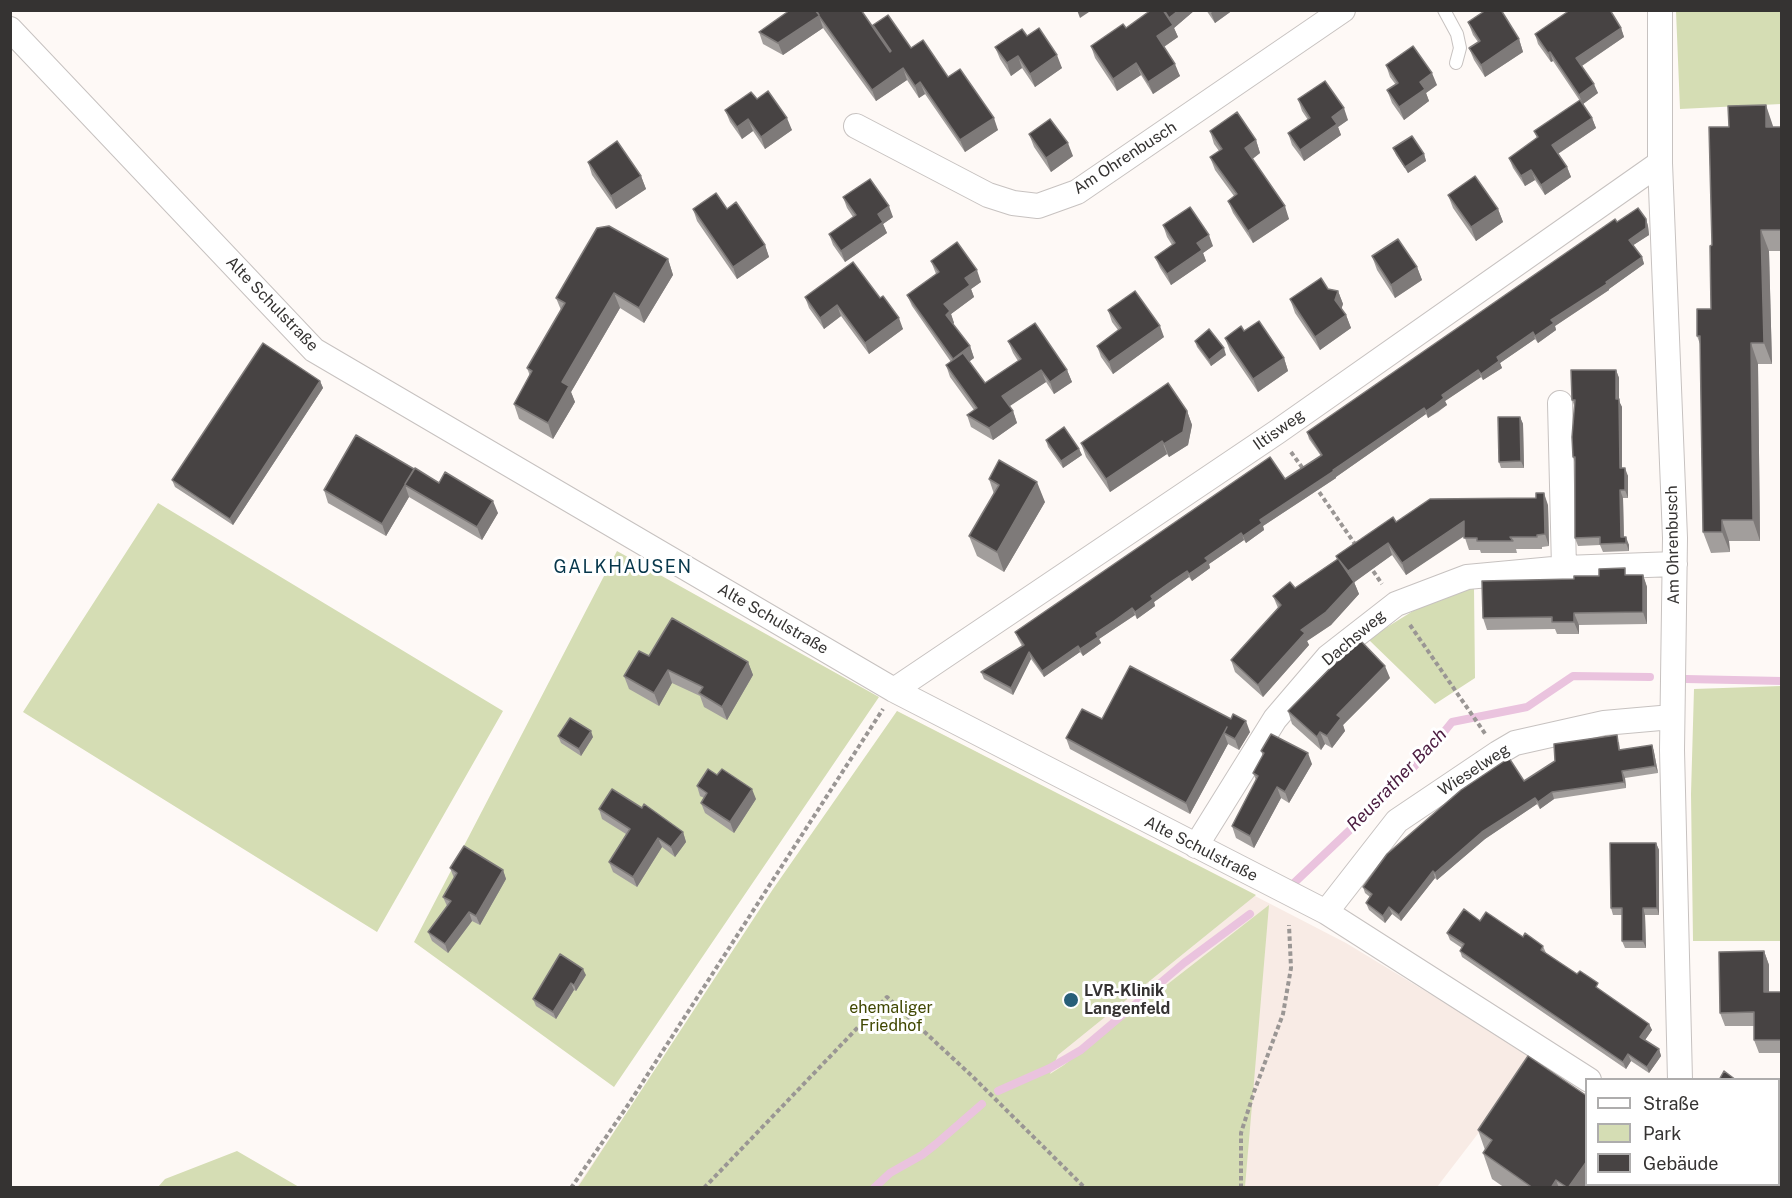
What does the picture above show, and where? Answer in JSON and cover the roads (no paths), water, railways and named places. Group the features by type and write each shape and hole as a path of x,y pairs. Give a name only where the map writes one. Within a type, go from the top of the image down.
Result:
{"street":[{"name":"Am Ohrenbusch","path":"856,126 988,195 1013,203 1038,206 1077,192 1343,10"},
{"name":"Am Ohrenbusch","path":"1660,10 1660,163 1675,564 1672,717 1680,1078"},
{"name":"Alte Schulstraße","path":"10,29 314,350 894,690 1326,912 1586,1078"},
{"name":"Iltisweg","path":"894,690 1278,432 1660,163"},
{"path":"1560,403 1564,568"},
{"name":"Dachsweg","path":"1196,846 1275,719 1328,657 1396,604 1467,577 1564,568 1675,564"},
{"name":"Wieselweg","path":"1326,912 1397,821 1515,743 1604,723 1672,717"}],"lane":[{"path":"1444,10 1457,34 1460,48 1456,63"}],"waterway":[{"name":"Reusrather Bach","path":"1294,883 1390,792 1427,753 1452,722 1527,707 1573,676 1650,677"},
{"name":"Reusrather Bach","path":"1686,679 1782,681"},
{"name":"Reusrather Bach","path":"998,1091 1050,1068 1081,1050 1184,963 1250,914"},
{"name":"Reusrather Bach","path":"874,1188 890,1173 922,1155 982,1104"}],"place":[{"name":"LVR-Klinik Langenfeld","path":"1071,1000"}],"district":[{"name":"GALKHAUSEN","path":"623,567"}],"park label":[{"name":"ehemaliger Friedhof","path":"891,1017"}]}
